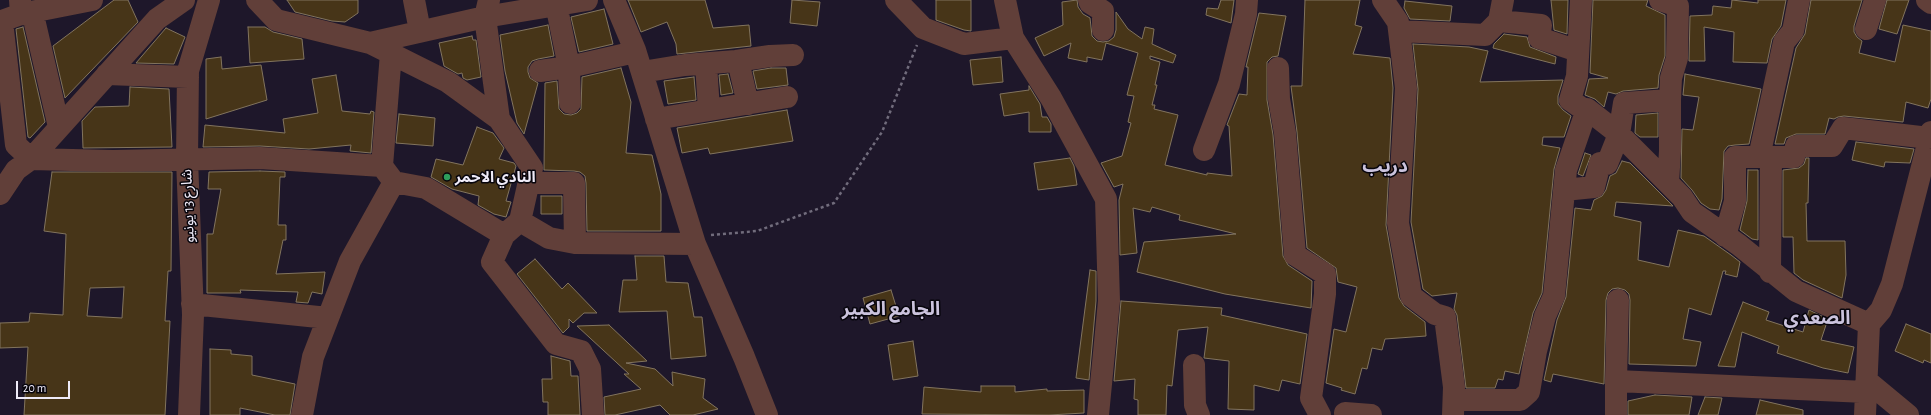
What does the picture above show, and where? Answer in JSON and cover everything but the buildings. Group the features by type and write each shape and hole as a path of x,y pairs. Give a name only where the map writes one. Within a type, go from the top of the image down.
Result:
{"street":[{"path":"16,166 16,145 1,25 2,21 21,7 92,0"},
{"path":"0,194 16,166 59,127 157,19 184,0"},
{"name":"شارع 13 يونيو","path":"189,415 192,304 186,159 188,76 209,0"},
{"path":"257,0 276,20 370,43 391,53 448,82 499,119 532,168 520,221 504,235 492,262 556,344 581,351 590,369 593,415"},
{"path":"414,0 420,31"},
{"path":"370,43 420,31 487,8 556,4 587,0"},
{"path":"614,0 639,62 694,240 767,415"},
{"path":"896,0 923,28 964,44 1013,38"},
{"path":"1005,0 1013,38 1051,98 1106,199 1108,301 1098,415"},
{"path":"1089,0 1090,3 1103,11 1103,30"},
{"path":"1204,150 1229,84 1246,14 1247,0"},
{"path":"1383,0 1398,22 1406,88 1398,223 1411,296 1435,314 1445,317 1454,408 1520,400 1529,392 1536,351 1545,316 1554,296 1566,170 1587,109"},
{"path":"1581,0 1577,76 1570,100 1587,109 1619,134 1682,197 1692,212 1770,272 1796,291 1869,324"},
{"path":"1660,0 1678,6 1677,58 1671,78 1668,183"},
{"path":"1770,272 1765,157 1784,42 1793,31 1799,0"},
{"path":"1866,29 1875,0"},
{"path":"1927,0 1931,3"},
{"path":"556,4 569,67 570,103"},
{"path":"21,7 33,14 59,127"},
{"path":"487,8 499,119"},
{"path":"1399,31 1486,35 1501,10 1541,26 1539,38 1578,51"},
{"path":"302,415 313,357 350,261 388,174 391,53"},
{"path":"540,71 569,67 639,62 706,64 770,56 793,56"},
{"path":"738,61 748,104"},
{"path":"706,64 709,110"},
{"path":"1278,68 1278,99 1285,133 1295,255 1325,274 1325,294 1311,398 1320,415"},
{"path":"107,74 188,76"},
{"path":"656,119 787,97"},
{"path":"1564,190 1594,187 1600,163 1607,164 1619,134 1624,103 1670,100"},
{"path":"1725,236 1735,200 1735,157 1794,157 1796,146 1832,146 1843,128 1930,135 1892,284 1882,310 1869,324 1865,415"},
{"path":"16,166 113,161 260,158 388,174 426,188 504,235"},
{"path":"529,183 574,183 575,242"},
{"path":"520,221 549,238 575,242 694,240"},
{"path":"1616,415 1618,300"},
{"path":"192,304 328,318"},
{"path":"1194,365 1195,405 1199,415"},
{"path":"1616,381 1866,387 1908,415"},
{"path":"1343,414 1371,415"}],"path":[{"path":"694,240 757,231 834,203 882,132 923,28"}],"place":[{"name":"النادي الاحمر","path":"447,177"}],"district":[{"name":"دريب","path":"1385,166"},
{"name":"الجامع الكبير","path":"891,309"},
{"name":"الصعدي","path":"1817,318"}]}
